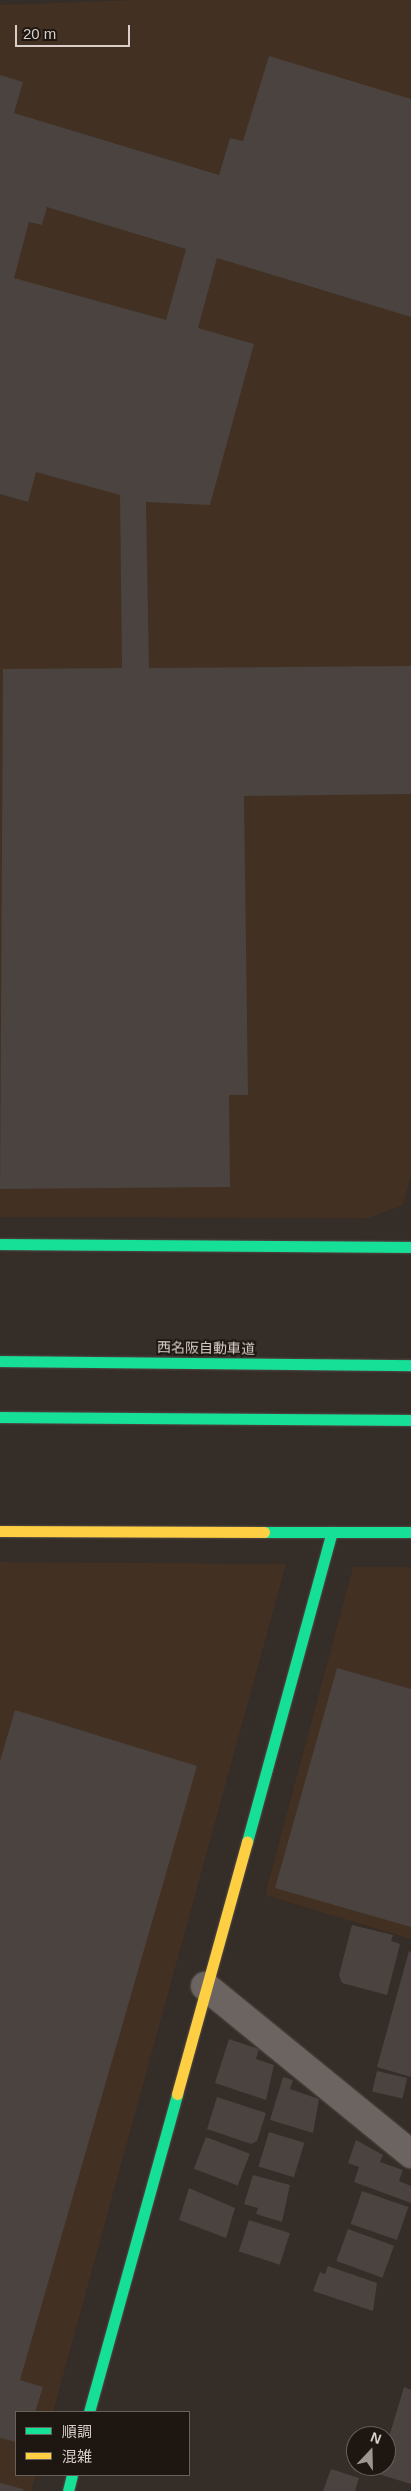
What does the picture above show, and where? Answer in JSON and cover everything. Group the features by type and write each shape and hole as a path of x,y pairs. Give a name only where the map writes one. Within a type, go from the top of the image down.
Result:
{"main road":[{"path":"0,1244 411,1247"},
{"path":"20,1347 196,1354 304,1364"},
{"name":"西名阪自動車道","path":"0,1361 411,1366"},
{"path":"0,1417 411,1420"},
{"path":"0,1531 411,1532"},
{"path":"89,2411 205,1986 332,1532"},
{"path":"68,2491 72,2476"}],"street":[{"path":"205,1986 411,2154"}],"shaded area":[{"path":"137,0 411,0 411,1176 403,1205 369,1218 0,1217 0,5"},
{"path":"0,1562 286,1564 53,2411 15,2411 15,2476 36,2476 31,2491 0,2491"},
{"path":"353,1567 411,1567 411,1939 265,1895"}],"building":[{"path":"269,56 411,99 411,317 217,258 198,328 254,344 210,505 146,502 149,668 411,666 411,794 244,796 248,1095 229,1095 230,1187 0,1189 3,669 122,668 120,495 36,472 28,502 0,494 0,75 23,82 14,113 219,175 230,138 243,141","holes":["47,207 186,249 166,320 14,278 29,222 42,225"]},
{"path":"337,1668 411,1689 411,1927 275,1888"},
{"path":"15,1710 197,1766 20,2380 43,2387 35,2411 15,2411 15,2442 0,2438 0,1761"},
{"path":"352,1925 393,1935 391,1941 400,1944 387,1995 342,1983 339,1975"},
{"path":"409,1951 411,1952 411,2077 377,2067"},
{"path":"229,2039 259,2049 256,2059 274,2065 266,2100 215,2083"},
{"path":"377,2071 407,2078 402,2098 372,2091"},
{"path":"283,2077 293,2080 290,2089 319,2099 313,2133 270,2120"},
{"path":"217,2097 266,2113 257,2141 251,2144 207,2129"},
{"path":"269,2132 304,2143 294,2177 258,2166"},
{"path":"206,2137 250,2154 238,2186 194,2169"},
{"path":"356,2140 383,2155 380,2162 403,2170 399,2181 411,2186 411,2203 354,2182 359,2167 348,2163"},
{"path":"253,2175 290,2185 282,2222 256,2214 258,2208 244,2204"},
{"path":"189,2188 235,2208 226,2238 179,2220"},
{"path":"362,2191 408,2207 397,2240 351,2224"},
{"path":"249,2220 290,2233 280,2265 239,2251"},
{"path":"348,2229 394,2246 382,2278 336,2261"},
{"path":"328,2266 377,2283 373,2311 313,2291 320,2272 325,2274"},
{"path":"404,2387 411,2390 411,2484 385,2476 396,2476 396,2426 392,2426"},
{"path":"331,2469 346,2474 346,2476 359,2478 355,2491 323,2491"},
{"path":"0,2483 23,2489 23,2491 0,2491"}],"traffic: fast":[{"path":"0,1244 411,1247"},
{"path":"0,1361 411,1365"},
{"path":"0,1417 411,1420"},
{"path":"264,1532 411,1532"},
{"path":"247,1842 332,1532"},
{"path":"89,2411 177,2094"},
{"path":"68,2491 72,2476"}],"traffic: slow":[{"path":"0,1531 264,1532"},
{"path":"177,2094 247,1842"}]}
